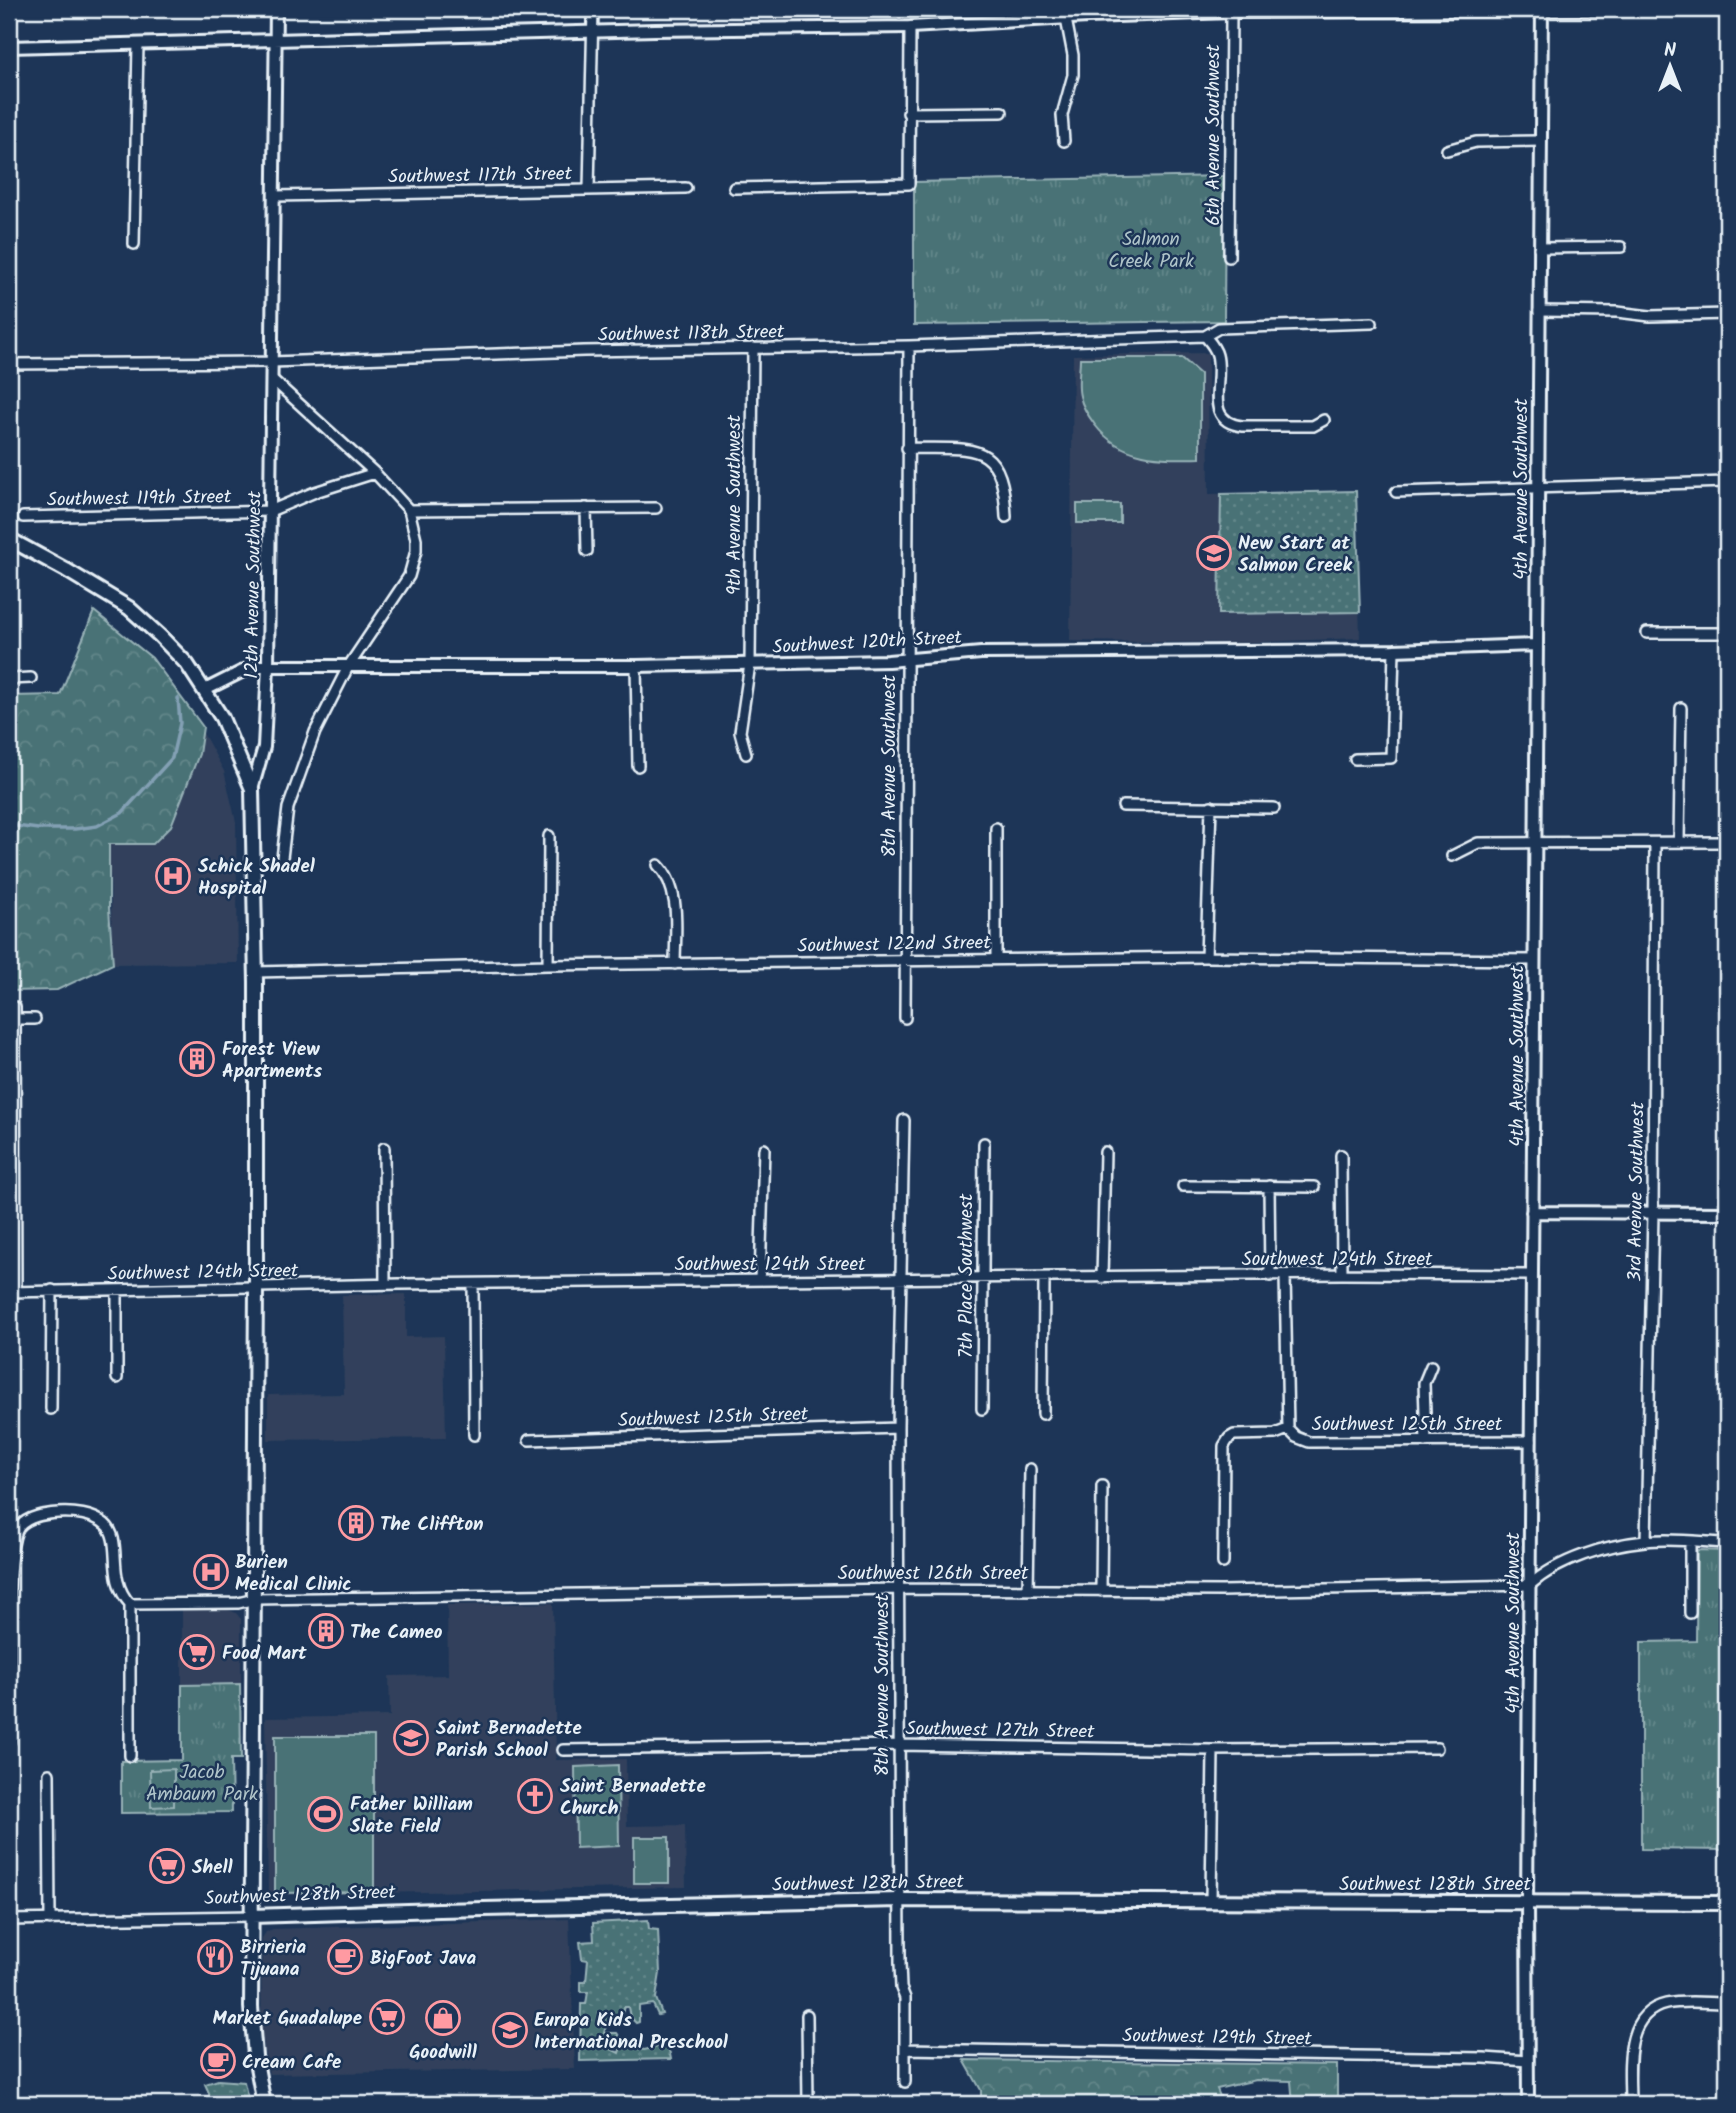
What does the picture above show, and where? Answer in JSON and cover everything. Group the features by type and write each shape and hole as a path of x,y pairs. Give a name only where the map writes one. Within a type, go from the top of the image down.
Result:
{"main road":[{"path":"9,539 131,610 160,636 187,664 205,690 232,738 252,789 256,972 253,2037 264,2104"},
{"name":"Southwest 128th Street","path":"252,1916 900,1900 1727,1903"}],"street":[{"name":"12th Avenue Southwest","path":"252,789 264,747 268,666 276,196 276,9"},
{"path":"589,189 593,9"},
{"path":"9,47 910,27 1231,12 1652,9"},
{"name":"4th Avenue Southwest","path":"1528,2104 1527,1902 1542,10"},
{"name":"6th Avenue Southwest","path":"1229,257 1231,12"},
{"path":"1063,141 1062,115 1073,75 1073,55 1066,19"},
{"path":"734,188 909,184 910,27"},
{"path":"134,244 138,44"},
{"path":"908,113 1002,112"},
{"path":"1447,150 1476,142 1540,141"},
{"name":"Southwest 117th Street","path":"276,196 686,188"},
{"path":"1539,248 1621,247"},
{"path":"1539,311 1617,312 1650,316 1727,314"},
{"name":"Southwest 118th Street","path":"9,364 272,362 909,346 1205,336 1219,328 1372,323"},
{"path":"1205,336 1217,353 1218,408 1223,419 1231,425 1313,426 1324,420"},
{"name":"8th Avenue Southwest","path":"905,1018 909,346"},
{"name":"9th Avenue Southwest","path":"746,754 740,732 750,664 753,348"},
{"path":"273,380 375,473 410,510 416,538 415,558 410,576 348,667 326,708 304,760 288,808 282,858"},
{"path":"907,448 984,453 1001,475 1006,516"},
{"name":"Southwest 119th Street","path":"23,517 270,511 315,492 375,473"},
{"path":"1396,492 1727,482"},
{"path":"586,508 587,551"},
{"path":"410,510 656,508"},
{"path":"1647,633 1727,633"},
{"name":"Southwest 120th Street","path":"205,690 247,669 268,666 636,666 906,659 981,653 1394,650 1537,645"},
{"path":"1355,759 1391,758 1394,650"},
{"path":"636,666 638,765"},
{"path":"9,679 31,678"},
{"path":"1679,842 1681,708"},
{"path":"1123,806 1274,808"},
{"path":"1206,957 1211,806"},
{"path":"996,828 996,959"},
{"path":"548,965 549,836"},
{"path":"1452,856 1478,843 1727,842"},
{"name":"3rd Avenue Southwest","path":"1646,1541 1653,1213 1655,843"},
{"path":"658,865 669,880 674,901 675,964"},
{"name":"Southwest 122nd Street","path":"256,972 548,965 1206,957 1534,960"},
{"path":"13,1292 12,1064 15,1007"},
{"path":"15,1018 35,1018"},
{"name":"8th Avenue Southwest","path":"904,1120 898,1428 898,1745 905,2082"},
{"name":"7th Place Southwest","path":"982,1409 984,1143"},
{"path":"384,1149 386,1284"},
{"path":"760,1280 764,1149"},
{"path":"1102,1278 1105,1152"},
{"path":"1341,1155 1342,1274"},
{"path":"1183,1186 1314,1187"},
{"path":"1269,1186 1269,1276"},
{"path":"1532,1212 1727,1213"},
{"name":"Southwest 124th Street","path":"13,1292 386,1284 1342,1274 1532,1275"},
{"path":"1223,1563 1224,1446 1234,1435 1275,1434 1288,1429 1285,1275"},
{"path":"1043,1414 1044,1279"},
{"path":"473,1284 474,1435"},
{"path":"51,1409 52,1290"},
{"path":"117,1290 117,1378"},
{"path":"1426,1442 1424,1383 1431,1366"},
{"name":"Southwest 125th Street","path":"529,1440 898,1428"},
{"name":"Southwest 125th Street","path":"1288,1429 1296,1437 1309,1442 1531,1441"},
{"path":"1028,1590 1030,1469"},
{"path":"1101,1591 1102,1486"},
{"path":"10,1741 10,1554 15,1534 23,1523 37,1516 56,1513 84,1515 101,1521 107,1527 113,1540 115,1575 121,1592 130,1604 130,1756"},
{"path":"1530,1585 1563,1563 1604,1549 1646,1541 1727,1543"},
{"path":"1690,1542 1690,1613"},
{"name":"Southwest 126th Street","path":"130,1604 898,1588 1101,1591 1530,1585"},
{"name":"Southwest 127th Street","path":"563,1750 898,1745 1213,1750 1437,1748"},
{"path":"1211,1901 1213,1750"},
{"path":"49,1774 50,1920"},
{"name":"Southwest 128th Street","path":"9,1920 252,1916"},
{"path":"1630,2104 1632,2040 1640,2020 1666,2004 1727,2003"},
{"path":"807,2015 808,2104"},
{"name":"Southwest 129th Street","path":"905,2049 1471,2057 1528,2061"}],"shaded area":[{"path":"611,9 1068,9 611,14"},
{"name":"New Start at Salmon Creek","path":"1208,353 1209,494 1356,491 1360,638 1234,643 1070,641 1073,355"},
{"name":"Schick Shadel Hospital","path":"202,731 224,771 236,822 238,963 113,964 109,843 153,844 199,754"},
{"path":"406,1294 406,1337 444,1336 446,1438 268,1440 268,1395 344,1394 342,1295"},
{"name":"Saint Bernadette Parish School","path":"553,1603 556,1760 626,1759 627,1826 685,1825 686,1887 268,1895 265,1718 390,1716 389,1676 448,1675 447,1605"},
{"path":"182,1610 229,1610 241,1619 241,1684 182,1685"},
{"path":"569,1919 575,2069 269,2074 261,2030 262,1938 266,1932 273,1929"}],"green space":[{"name":"Salmon Creek Park","path":"1225,176 1224,321 914,325 914,182"},
{"path":"1080,358 1182,358 1200,374 1200,458 1143,455 1117,445 1106,437 1090,419 1081,400"},
{"path":"1356,491 1360,612 1219,614 1221,494"},
{"path":"1077,504 1120,504 1120,523 1077,523"},
{"path":"94,611 152,658 203,727 199,754 171,826 153,844 109,844 109,908 113,964 57,990 9,991 9,696 60,695"},
{"path":"1697,1550 1727,1551 1727,1850 1641,1849 1641,1642 1696,1641"},
{"name":"Jacob Ambaum Park","path":"240,1684 241,1759 231,1759 232,1812 121,1813 121,1761 182,1760 182,1685"},
{"name":"Father William Slate Field","path":"275,1736 374,1736 374,1892 275,1893"},
{"path":"618,1765 619,1846 576,1848 575,1767"},
{"path":"174,1769 174,1806 151,1807 150,1770"},
{"path":"634,1837 669,1837 669,1883 634,1883"},
{"path":"648,1920 649,1929 658,1930 660,1973 656,1998 662,2014 658,2015 653,2004 639,2006 639,2022 636,2023 630,2017 628,2007 624,2007 618,2018 607,2022 604,2033 617,2033 619,2036 611,2041 599,2040 599,2043 619,2053 621,2047 644,2050 668,2045 671,2059 580,2061 581,2004 586,2004 588,1992 581,1992 581,1982 586,1982 588,1960 582,1959 580,1942 594,1941 593,1923"},
{"path":"964,2060 1337,2065 1337,2104 1293,2104 1291,2081 1256,2080 1217,2089 1223,2104 1077,2104 1057,2098 1045,2104 981,2104 981,2090"},
{"path":"218,2080 244,2082 249,2104 210,2104 205,2084"}],"waterway":[{"path":"9,825 38,829 75,829 97,826 122,813 172,758 180,723 178,698"}],"place":[{"name":"New Start at Salmon Creek","path":"1214,553"},
{"name":"Schick Shadel Hospital","path":"173,876"},
{"name":"Forest View Apartments","path":"197,1059"},
{"name":"The Cliffton","path":"356,1523"},
{"name":"Burien Medical Clinic","path":"211,1572"},
{"name":"The Cameo","path":"326,1631"},
{"name":"Food Mart","path":"197,1652"},
{"name":"Saint Bernadette Parish School","path":"411,1738"},
{"name":"Saint Bernadette Church","path":"535,1796"},
{"name":"Father William Slate Field","path":"325,1814"},
{"name":"Shell","path":"167,1866"},
{"name":"Birrieria Tijuana","path":"215,1957"},
{"name":"BigFoot Java","path":"345,1957"},
{"name":"Market Guadalupe","path":"387,2017"},
{"name":"Goodwill","path":"443,2018"},
{"name":"Europa Kids International Preschool","path":"510,2030"},
{"name":"Cream Cafe","path":"218,2061"}]}
